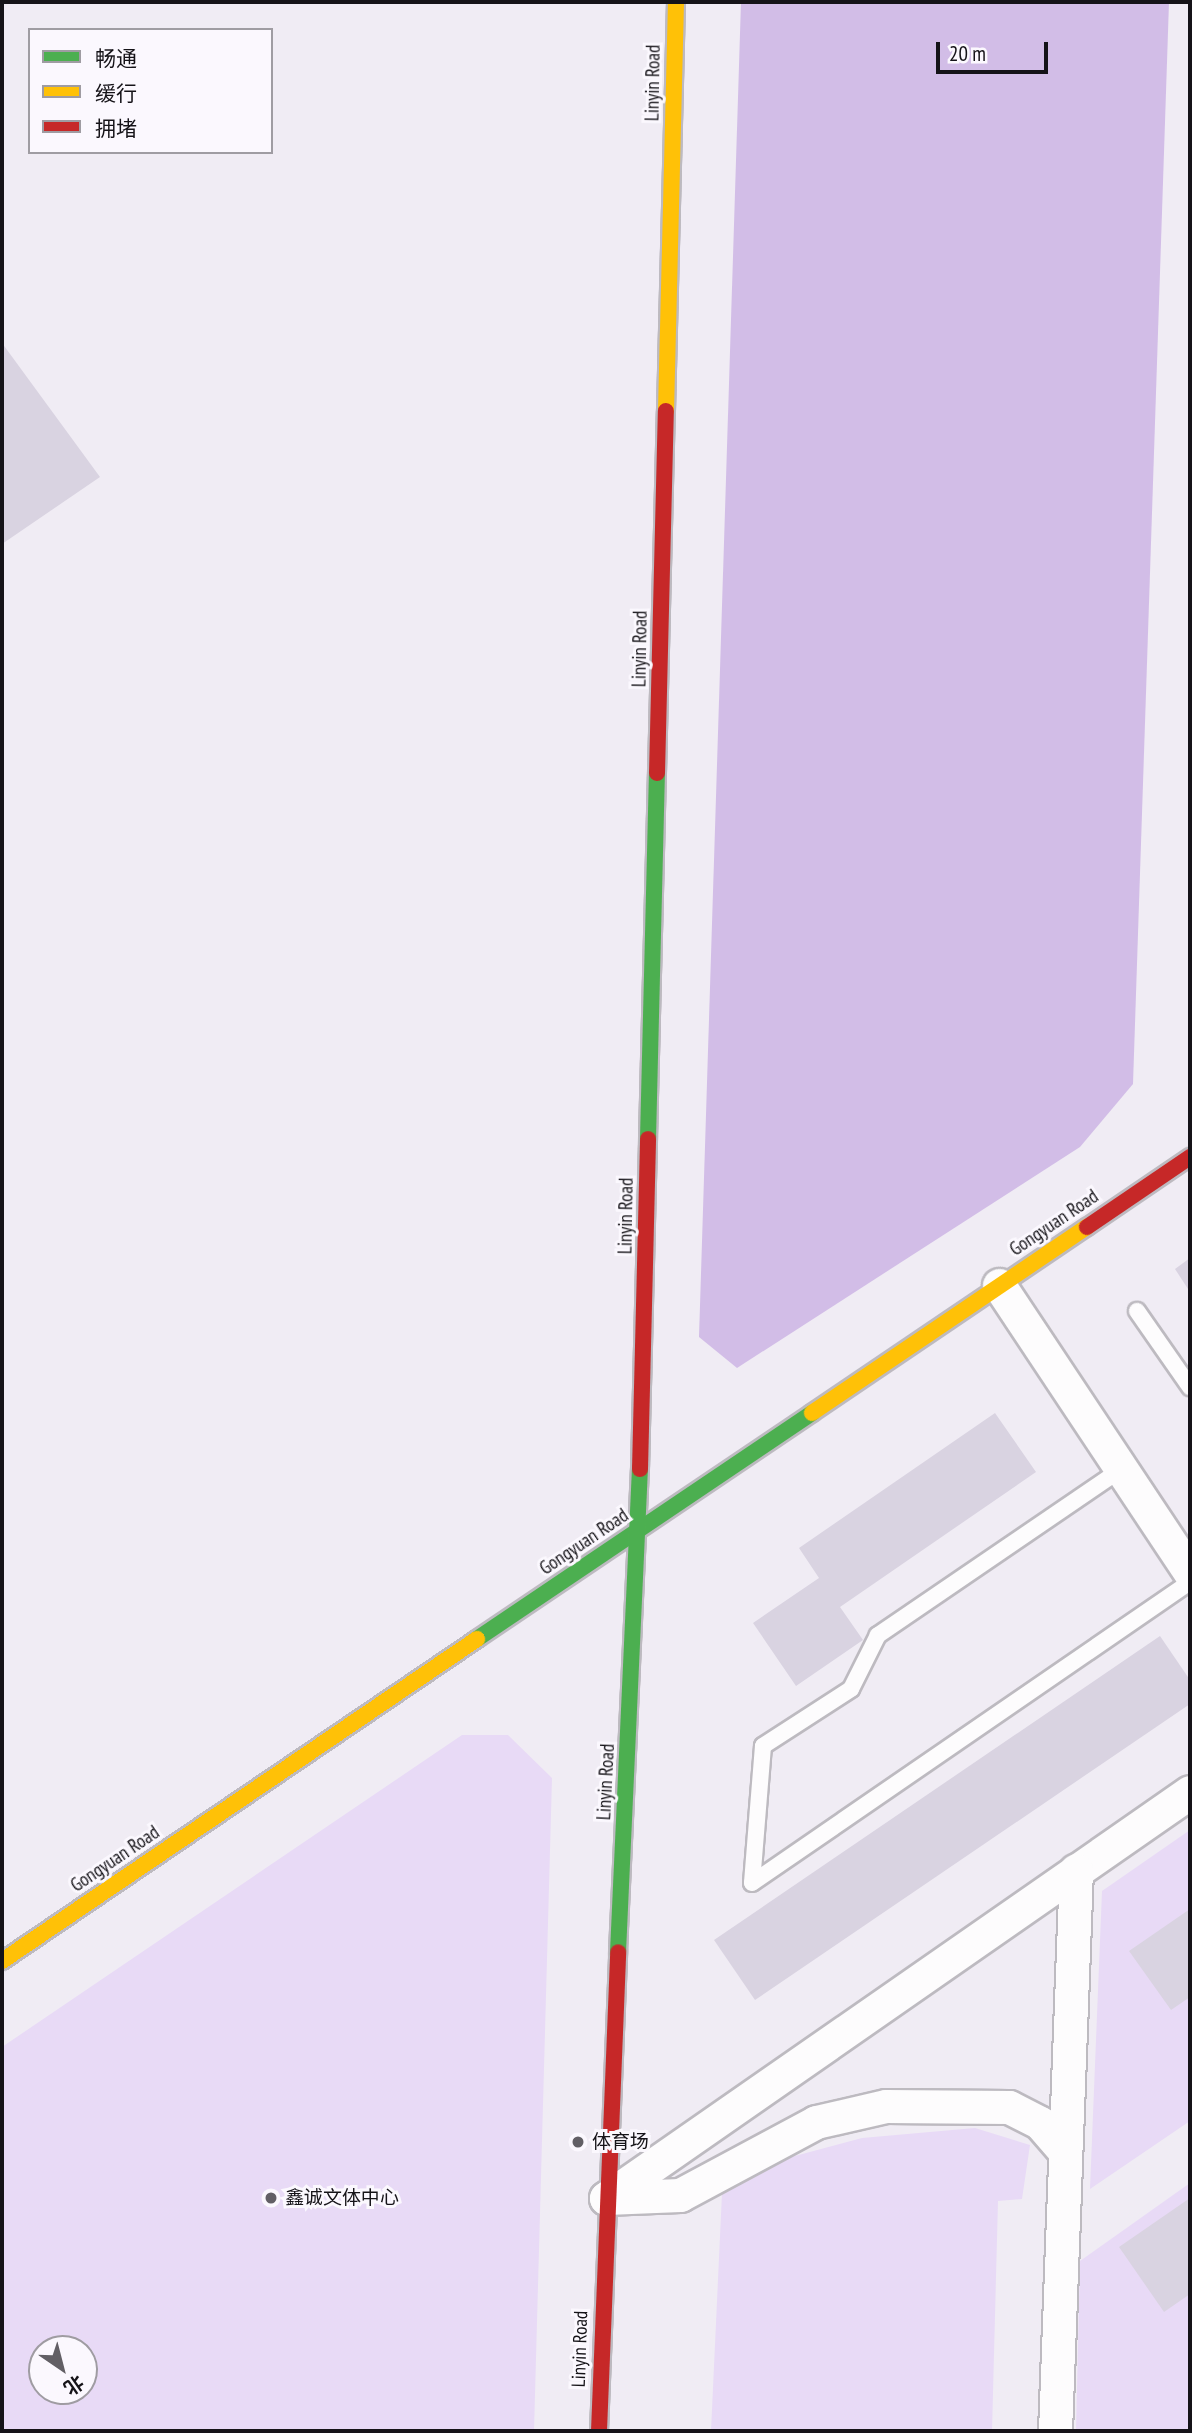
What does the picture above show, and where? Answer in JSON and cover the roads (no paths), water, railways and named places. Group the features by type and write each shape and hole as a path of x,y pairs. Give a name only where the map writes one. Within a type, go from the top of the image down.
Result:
{"main road":[{"name":"Linyin Road","path":"599,2431 606,2198 639,1530 676,2"},
{"name":"Gongyuan Road","path":"2,1961 1190,1157"}],"street":[{"path":"999,1285 1190,1572"},
{"path":"606,2198 1190,1792"},
{"path":"1055,2431 1076,1870"},
{"path":"606,2198 680,2195 816,2122 886,2106 1009,2107 1040,2123 1065,2152"}],"lane":[{"path":"1137,1311 1190,1387"},
{"path":"1123,1468 878,1635 851,1689 763,1746 752,1883 1190,1582"}],"place":[{"name":"体育场","path":"578,2142"},
{"name":"鑫诚文体中心","path":"271,2198"}]}
